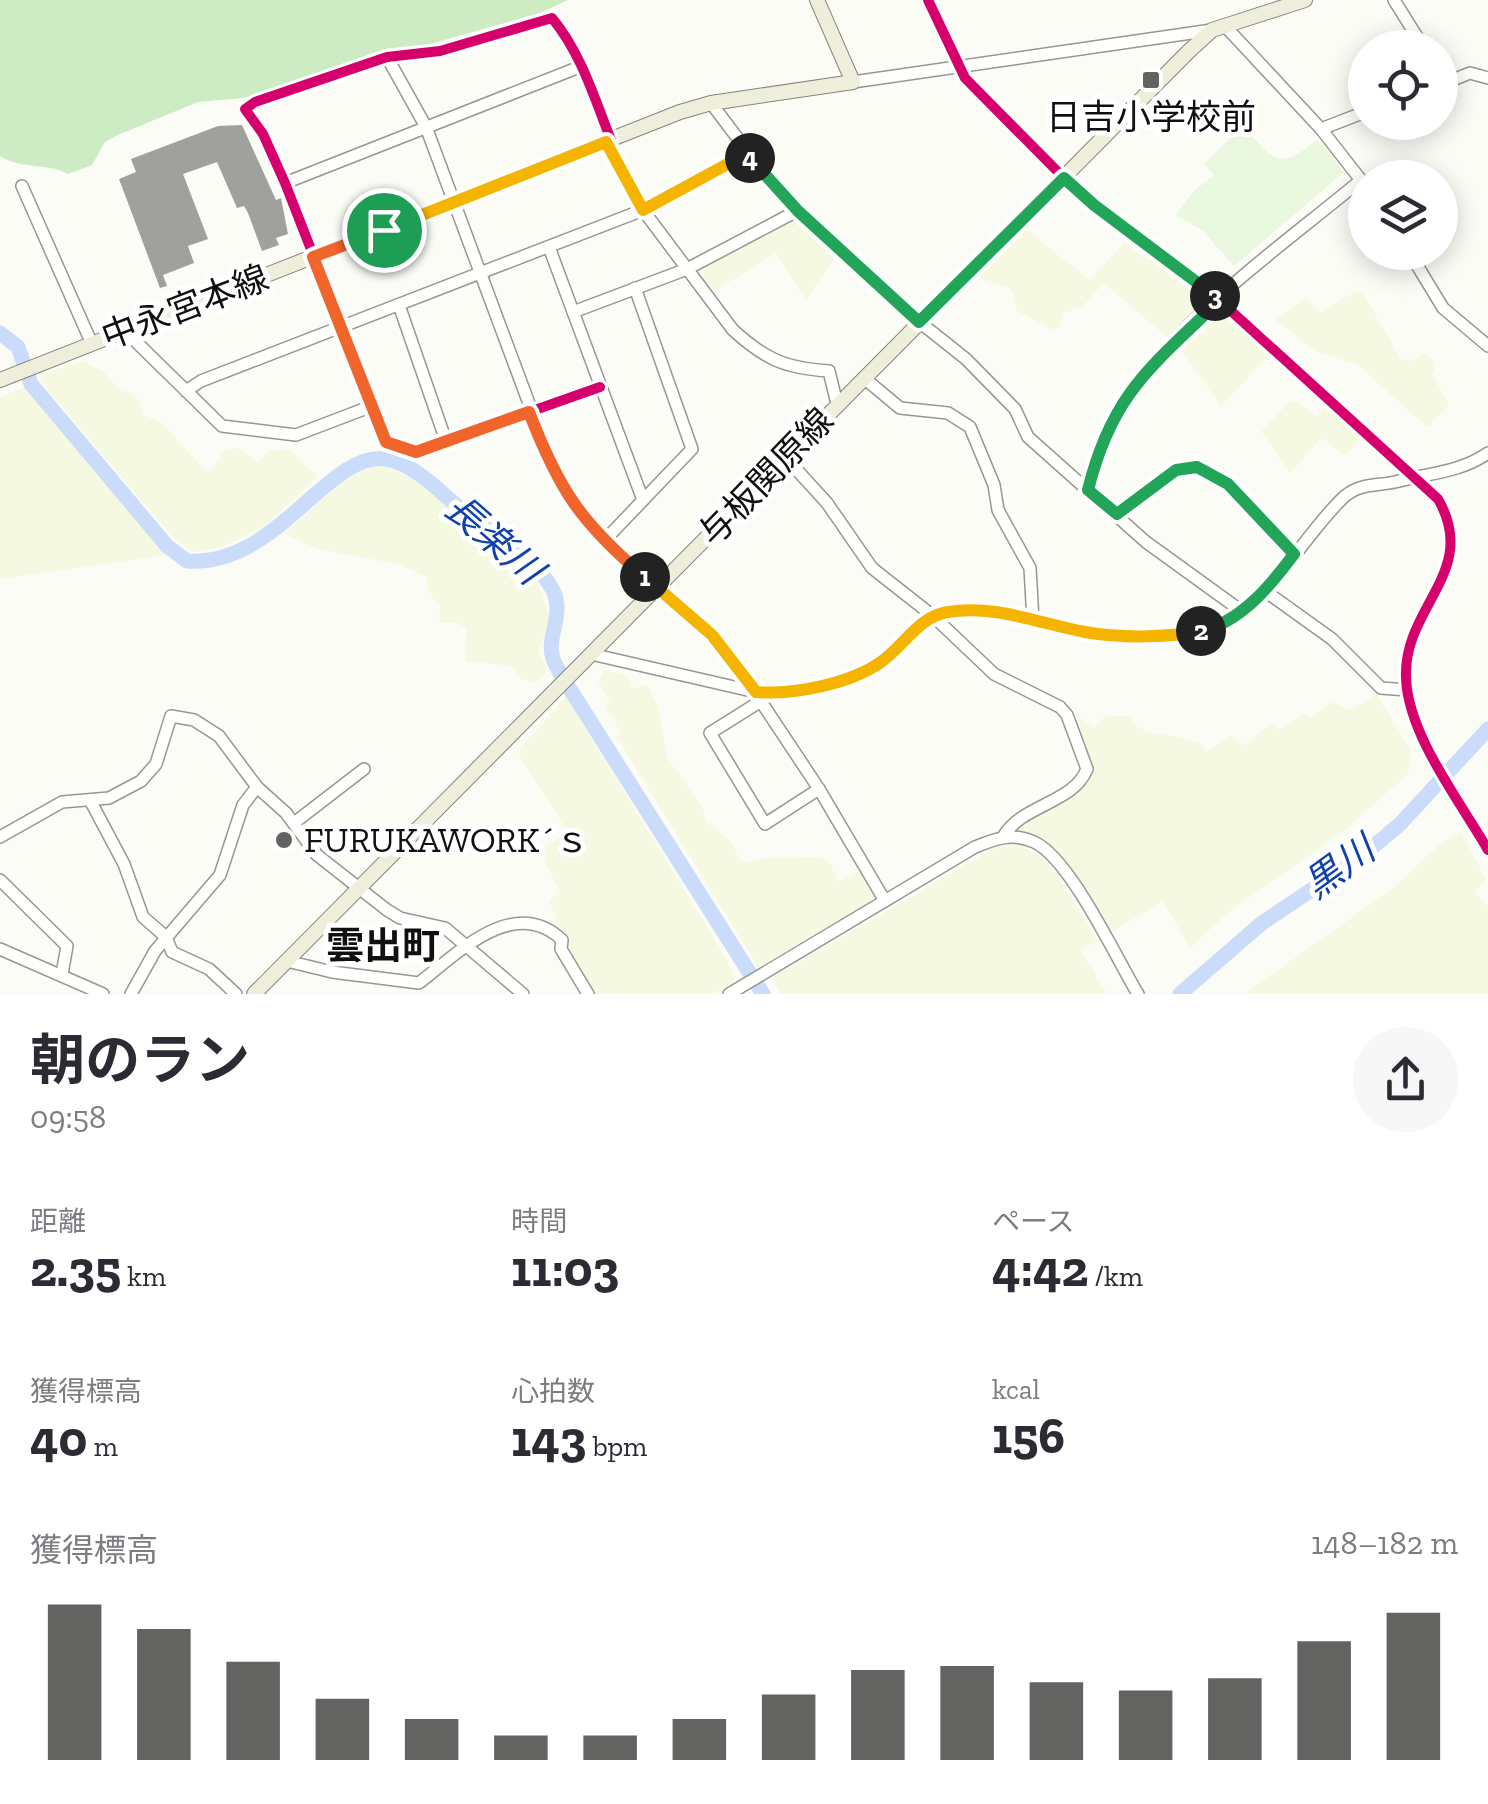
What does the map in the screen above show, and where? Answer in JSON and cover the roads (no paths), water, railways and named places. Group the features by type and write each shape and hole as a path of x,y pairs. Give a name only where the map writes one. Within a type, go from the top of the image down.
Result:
{"main road":[{"path":"817,0 853,82"},
{"name":"与板関原線","path":"254,994 836,404 1218,28 1305,0"},
{"name":"中永宮本線","path":"6,378 712,103 853,82"}],"street":[{"path":"928,0 958,66 1064,178 1220,300 1438,500 1446,514 1453,544 1446,574 1412,635 1406,690 1414,721 1488,850"},
{"path":"1394,0 1413,30"},
{"path":"600,387 416,452 386,442 286,183 262,134 245,110 255,102 387,57 440,51 552,18 568,37 582,66 609,141 643,210 747,343 794,370 829,371 836,404"},
{"path":"853,82 1218,28 1322,129 1348,163"},
{"path":"387,57 426,128 559,484 603,542 712,635 819,788 885,901"},
{"path":"286,183 582,66"},
{"path":"1458,75 1470,73 1488,78"},
{"path":"712,103 746,154 798,211 990,384 1015,409 1028,437 1146,542 1240,610"},
{"path":"1322,129 1348,119"},
{"path":"186,392 201,380 643,210 746,154"},
{"path":"22,186 92,344"},
{"path":"1088,490 1099,447 1128,394 1160,353 1348,194"},
{"path":"573,312 687,269 798,211"},
{"path":"549,246 643,500"},
{"path":"1420,270 1442,308 1488,346"},
{"path":"603,542 692,449 635,288"},
{"path":"399,305 446,441"},
{"path":"125,331 222,426 305,433 372,406"},
{"path":"864,378 900,408 948,412 958,415 970,427 994,486 998,510 1030,568 1033,620"},
{"path":"591,654 758,697 830,683 880,663 933,616 964,610 1107,635 1194,633 1222,624 1265,591 1350,492 1460,469 1488,453"},
{"path":"786,457 827,502 872,568 933,616 994,674 1060,707 1087,769 1072,788 1014,822 1004,836"},
{"path":"1117,514 1176,470 1197,467 1228,484 1294,554"},
{"path":"1265,591 1332,639 1380,688 1406,690"},
{"path":"758,697 710,732 764,824 819,788"},
{"path":"0,837 62,802 109,798 148,774 156,764 171,716 194,720 219,736 257,787 318,854 400,918 445,928 523,994"},
{"path":"294,824 364,769"},
{"path":"131,994 166,937 220,874 243,805 257,787"},
{"path":"91,802 124,864 139,911 166,937 172,952 208,969 236,994"},
{"path":"728,994 975,847 1004,836 1034,842 1058,861 1138,994"},
{"path":"0,880 67,946 62,974"},
{"path":"287,961 332,972 420,983 482,934 506,925 527,924 562,940 562,949 588,994"},
{"path":"0,949 103,994"}],"waterway":[{"name":"長楽川","path":"0,333 18,347 31,384 167,546 187,561 219,558 248,546 343,472 364,461 386,459 417,473 521,555 542,575 555,595 557,614 551,650 558,669 763,994"},
{"name":"黒川","path":"1180,994 1262,923 1362,856 1400,824 1488,729"}],"place":[{"name":"日吉小学校前","path":"1151,80"},
{"name":"FURUKAWORK´ｓ","path":"284,840"}],"district":[{"name":"雲出町","path":"383,946"}]}
